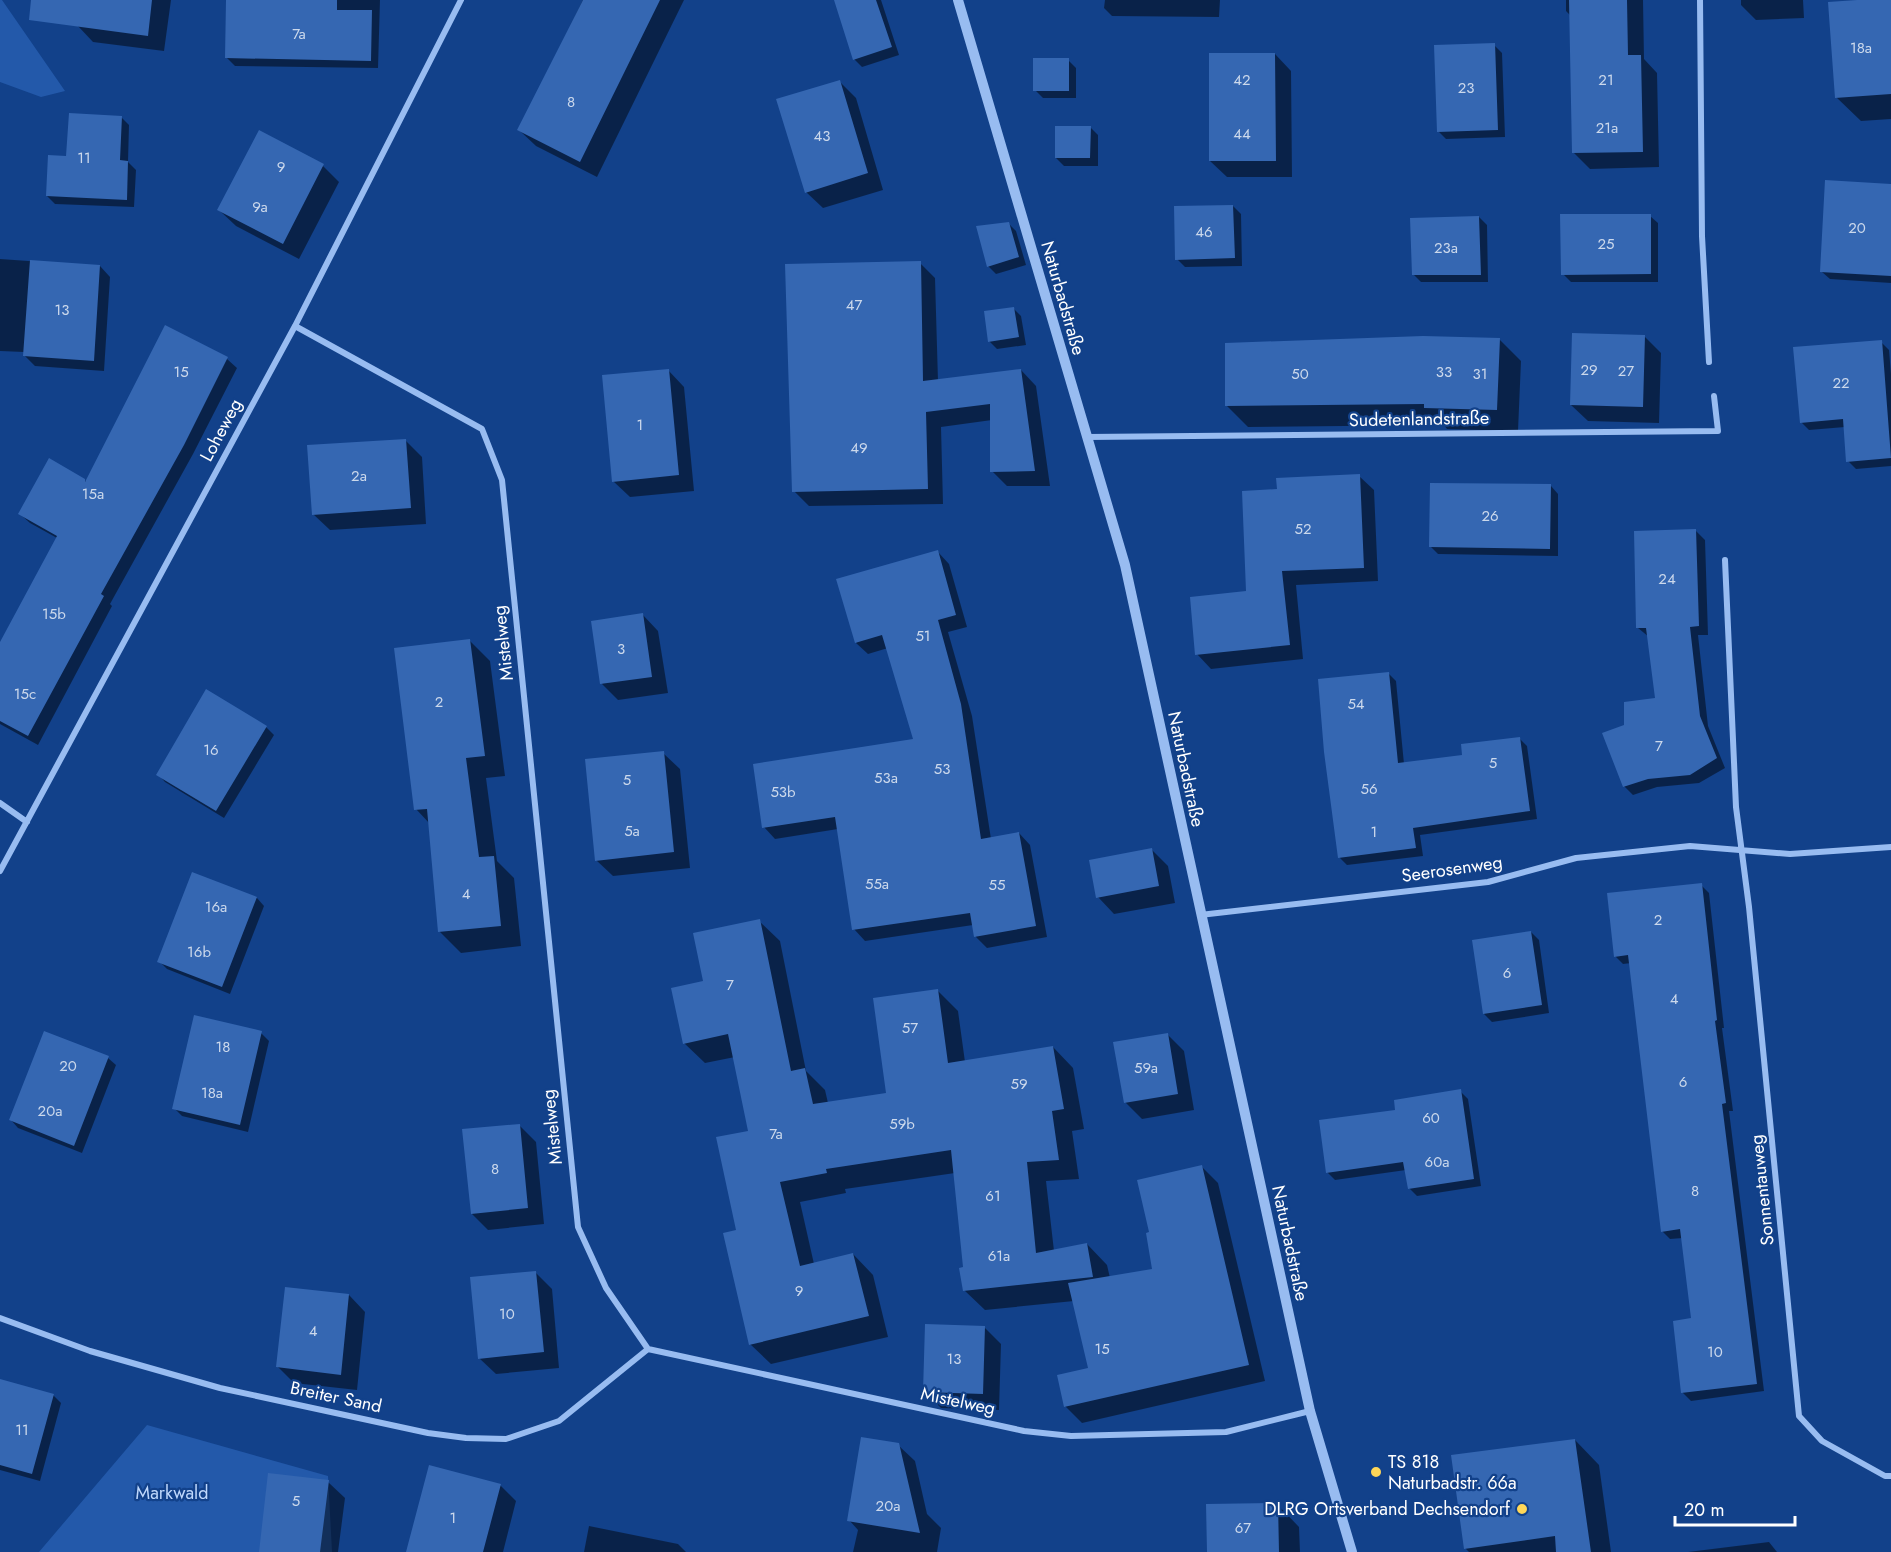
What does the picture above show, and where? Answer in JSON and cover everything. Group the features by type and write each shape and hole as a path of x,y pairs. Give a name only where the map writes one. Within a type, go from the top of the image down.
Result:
{"street":[{"name":"Loheweg","path":"0,870 295,326 460,0"},
{"name":"Naturbadstraße","path":"958,0 1125,565 1310,1412 1352,1552"},
{"path":"1700,0 1702,236 1710,362"},
{"name":"Mistelweg","path":"295,326 482,429 502,480 578,1227 606,1288 648,1349 1024,1431 1071,1436 1226,1432 1310,1412"},
{"name":"Sudetenlandstraße","path":"1087,437 1718,431 1714,396"},
{"path":"1725,561 1736,807 1742,850"},
{"path":"0,803 27,822"},
{"name":"Seerosenweg","path":"1200,915 1488,882 1576,858 1690,846 1790,854 1891,847"},
{"name":"Sonnentauweg","path":"1742,850 1799,1416 1822,1442 1885,1476 1891,1476"},
{"name":"Breiter Sand","path":"0,1318 90,1351 220,1388 428,1433 466,1438 506,1439 559,1421 648,1349"}],"green space":[{"path":"0,0 65,91 41,97 0,82"},
{"name":"Markwald","path":"147,1425 328,1476 332,1552 39,1552"}],"building":[{"path":"31,0 152,0 148,36 29,20"},
{"path":"226,0 337,0 337,10 372,10 371,61 225,58"},
{"path":"583,0 660,0 580,162 517,130"},
{"path":"834,0 876,0 892,47 853,60"},
{"path":"1569,0 1627,0 1628,55 1641,55 1643,152 1572,153"},
{"path":"1891,0 1891,94 1835,98 1828,2"},
{"path":"1495,43 1498,130 1437,132 1434,45"},
{"path":"1209,53 1275,53 1276,161 1209,161"},
{"path":"1033,58 1069,58 1069,91 1033,91"},
{"path":"840,80 868,173 805,193 776,99"},
{"path":"69,113 122,116 120,160 128,161 127,200 46,196 48,155 66,156"},
{"path":"1055,126 1091,126 1090,158 1055,158"},
{"path":"259,130 324,164 283,244 217,210"},
{"path":"1825,180 1891,184 1891,276 1820,272"},
{"path":"1233,205 1235,258 1175,260 1174,206"},
{"path":"1560,214 1651,214 1651,274 1561,275"},
{"path":"1479,216 1481,275 1412,275 1410,218"},
{"path":"1009,222 1019,257 987,267 976,226"},
{"path":"30,260 100,265 94,361 23,356"},
{"path":"921,261 923,381 1021,369 1035,471 990,472 990,404 926,412 928,489 792,492 785,264"},
{"path":"1014,307 1019,337 988,342 984,311"},
{"path":"165,325 228,357 184,445 101,594 104,596 28,736 0,721 0,642 57,536 18,514 49,458 85,479 85,482"},
{"path":"1572,333 1645,335 1643,407 1570,405"},
{"path":"1423,336 1500,338 1497,410 1424,408 1424,404 1225,406 1225,343"},
{"path":"1882,340 1891,458 1846,462 1843,419 1800,423 1793,347"},
{"path":"669,369 679,475 612,482 602,375"},
{"path":"406,439 411,508 312,515 307,445"},
{"path":"1360,474 1364,568 1282,571 1290,645 1195,655 1190,597 1246,591 1242,491 1277,489 1276,478"},
{"path":"1430,483 1551,484 1550,549 1429,547"},
{"path":"1696,529 1699,626 1690,627 1700,716 1717,758 1690,775 1648,779 1623,787 1602,733 1624,725 1624,702 1655,698 1646,628 1636,628 1634,531"},
{"path":"938,550 956,615 938,620 961,704 981,839 1019,832 1036,926 974,937 970,913 852,930 835,817 762,828 753,764 913,739 882,635 855,643 836,579"},
{"path":"643,613 652,677 600,684 591,621"},
{"path":"470,639 485,756 466,758 479,857 494,856 501,926 438,932 427,809 414,810 394,648"},
{"path":"1389,672 1398,763 1462,755 1461,744 1520,737 1530,811 1413,828 1416,848 1338,858 1324,752 1318,679"},
{"path":"206,689 267,726 216,811 156,775"},
{"path":"664,751 674,852 595,861 585,759"},
{"path":"1152,848 1159,886 1096,898 1089,860"},
{"path":"192,872 257,897 222,987 157,962"},
{"path":"1702,883 1717,1020 1715,1021 1726,1103 1722,1104 1757,1384 1681,1393 1673,1321 1691,1318 1680,1229 1661,1232 1628,955 1614,957 1607,893"},
{"path":"760,919 791,1071 805,1068 813,1104 886,1093 873,998 938,989 948,1063 1053,1046 1064,1109 1052,1111 1059,1160 1027,1162 1036,1253 1087,1243 1093,1277 963,1291 959,1268 963,1267 951,1150 826,1169 827,1173 780,1182 800,1266 853,1253 869,1316 749,1345 723,1233 736,1230 716,1137 748,1131 728,1034 683,1044 671,988 703,981 693,933"},
{"path":"1531,931 1542,1005 1483,1014 1472,940"},
{"path":"194,1015 262,1031 240,1125 172,1109"},
{"path":"44,1031 109,1056 74,1146 9,1120"},
{"path":"1168,1033 1178,1094 1124,1103 1113,1042"},
{"path":"1461,1089 1474,1179 1408,1189 1403,1162 1326,1173 1319,1120 1395,1110 1394,1100"},
{"path":"520,1124 528,1208 471,1214 462,1129"},
{"path":"1202,1165 1249,1365 1064,1407 1057,1375 1088,1368 1068,1283 1152,1269 1146,1233 1149,1232 1137,1180"},
{"path":"536,1271 544,1352 478,1359 470,1277"},
{"path":"285,1287 349,1294 341,1375 276,1367"},
{"path":"925,1324 985,1326 983,1394 923,1392"},
{"path":"0,1379 54,1394 32,1474 0,1465"},
{"path":"861,1437 899,1443 920,1533 847,1521"},
{"name":"DLRG Ortsverband Dechsendorf","path":"1575,1439 1591,1552 1556,1552 1555,1536 1464,1549 1451,1455"},
{"path":"429,1465 501,1484 483,1552 406,1552"},
{"path":"268,1473 329,1480 320,1552 259,1552"},
{"path":"1278,1503 1279,1552 1207,1552 1206,1504"}],"place":[{"name":"TS 818 Naturbadstr. 66a","path":"1376,1472"},
{"name":"DLRG Ortsverband Dechsendorf","path":"1522,1509"}]}
